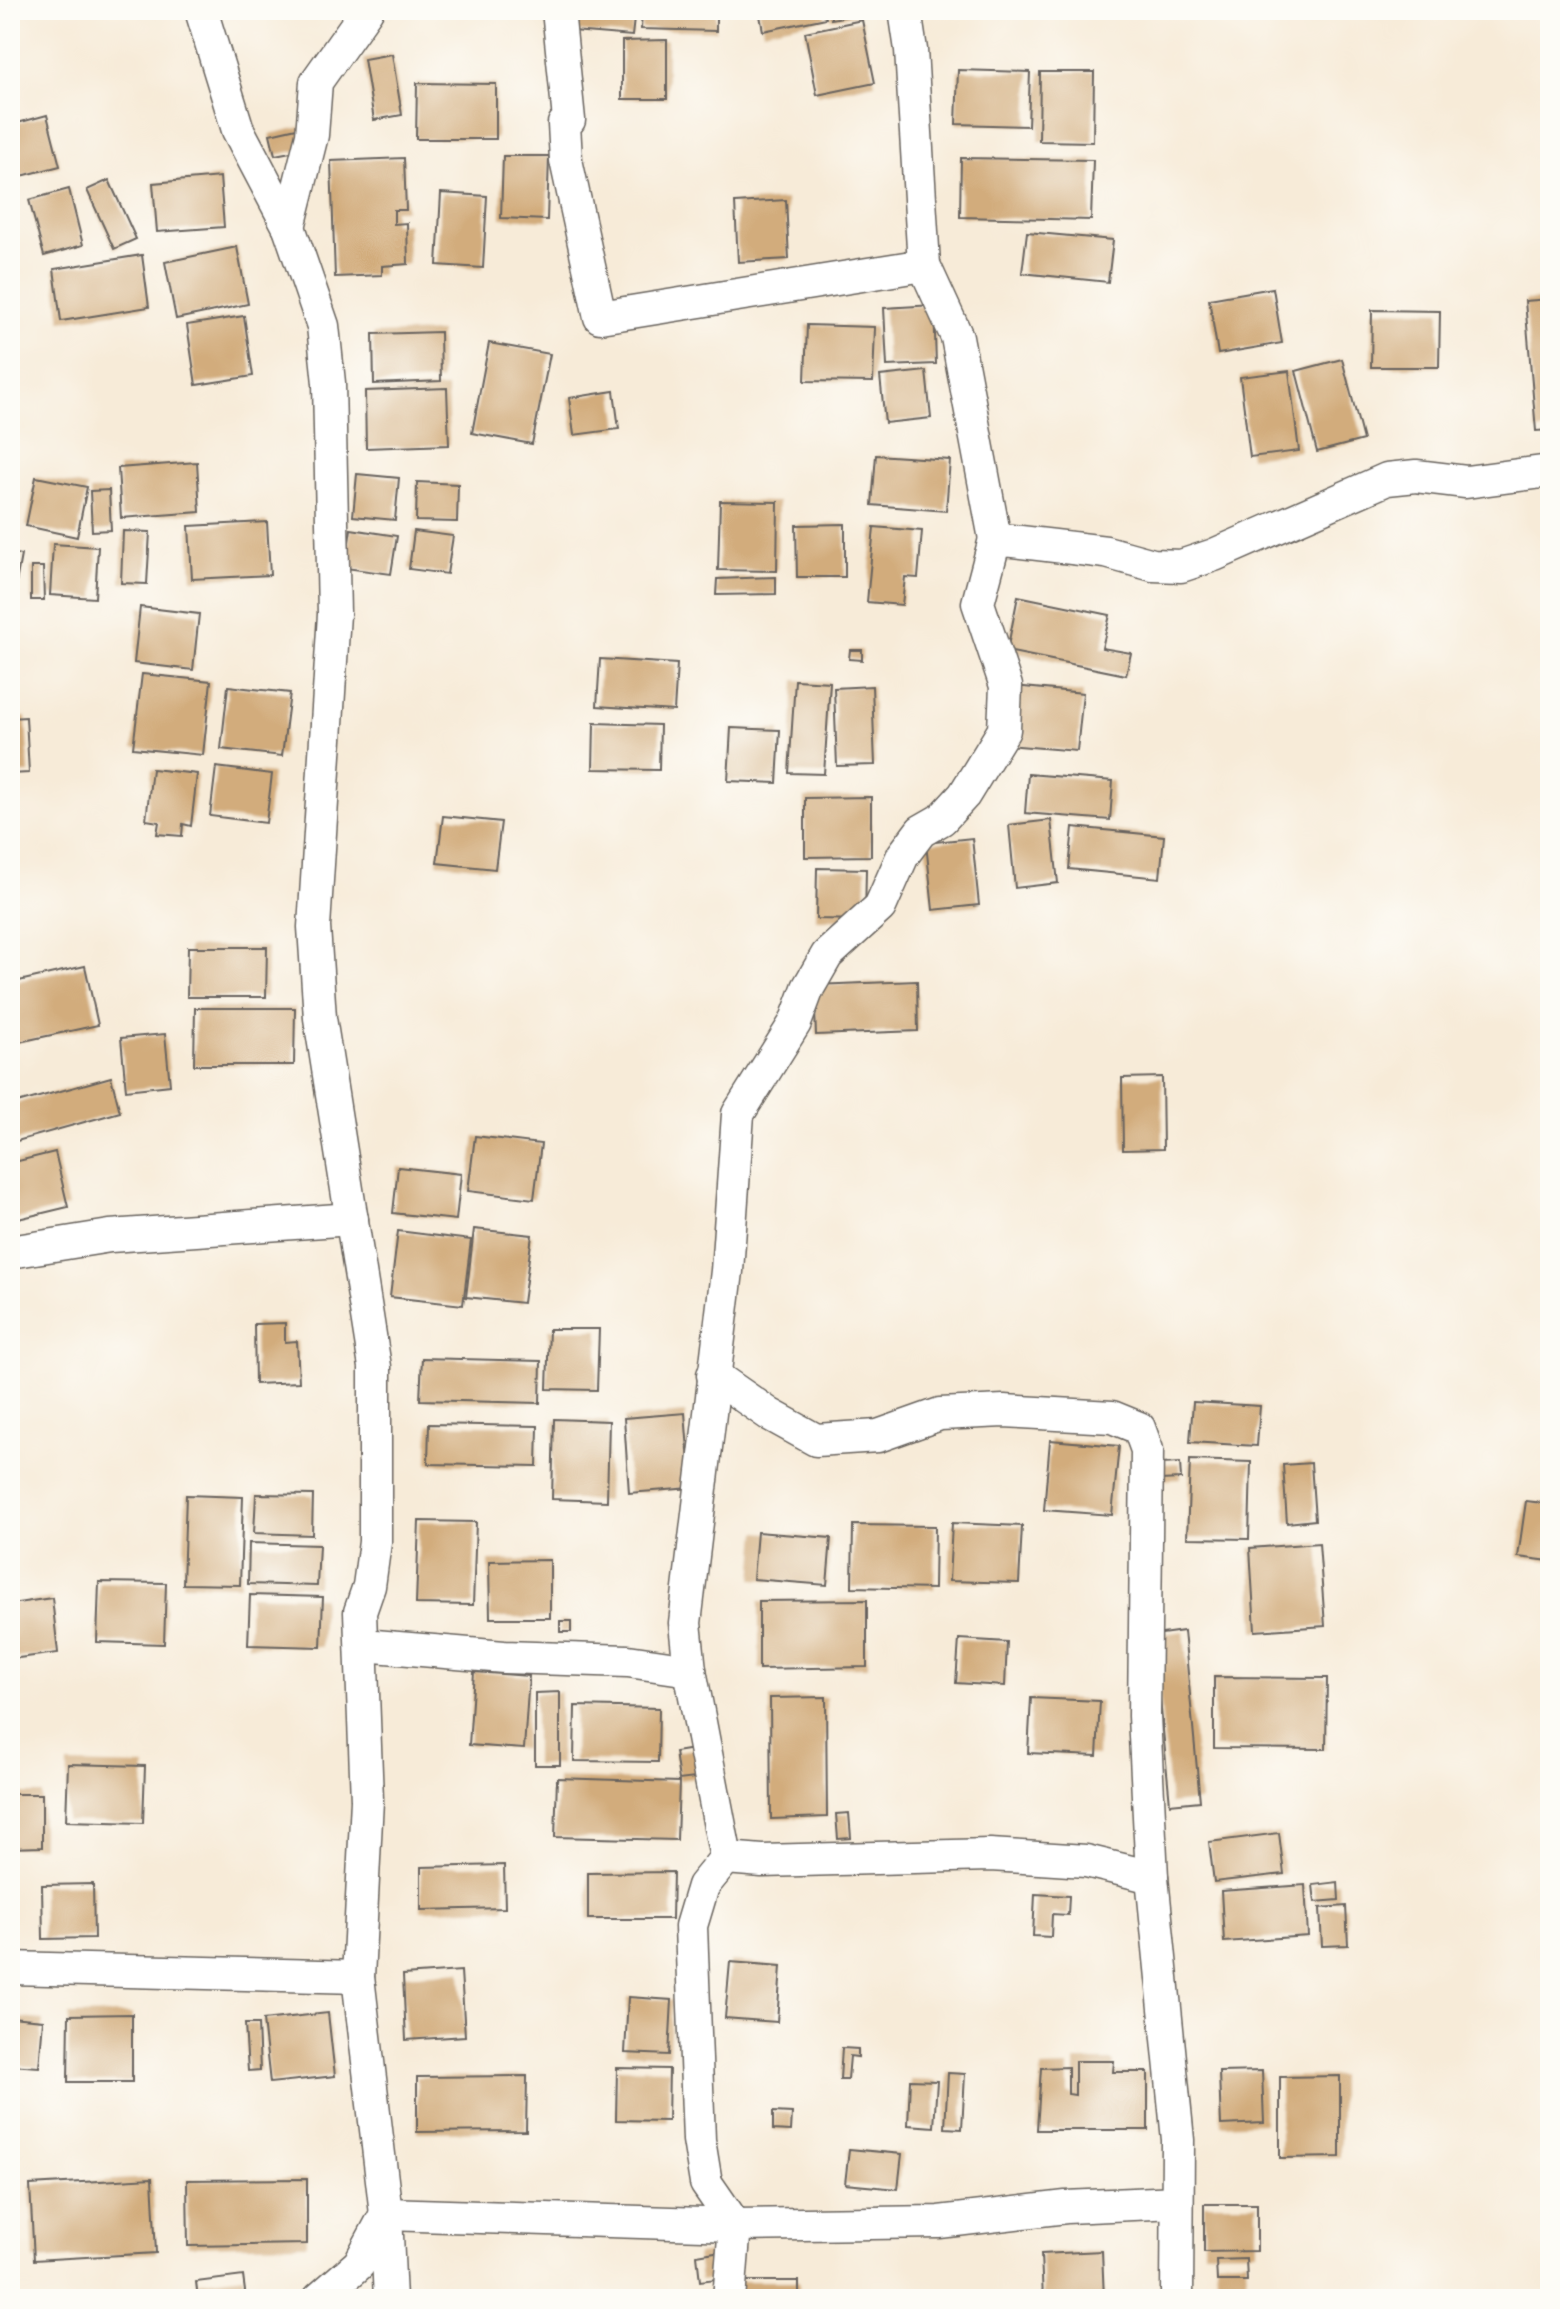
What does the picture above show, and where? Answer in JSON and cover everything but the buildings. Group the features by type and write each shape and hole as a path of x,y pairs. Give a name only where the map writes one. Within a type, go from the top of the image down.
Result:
{"street":[{"path":"201,10 238,130 289,227 323,326 329,383 334,614 314,927 320,1018 375,1367 375,1542 369,1586 360,1612 367,1800 358,1977 386,2214 390,2299"},
{"path":"289,227 312,135 316,82 367,10"},
{"path":"558,10 569,120 564,124 566,160 600,317 924,265"},
{"path":"726,1858 690,1670 685,1623 727,1271 738,1114 795,1023 808,988 827,955 880,907 903,855 921,831 942,819 964,795 1004,730 1006,686 978,603 995,539 957,337 924,265 911,50 905,10"},
{"path":"995,539 1106,552 1153,565 1181,566 1214,555 1387,479 1416,476 1466,482 1550,471"},
{"path":"10,1252 110,1236 352,1219"},
{"path":"713,1375 769,1414 816,1440 878,1436 940,1414 1004,1411 1112,1417 1139,1428 1147,1450 1144,1716 1152,1877 1178,2140 1177,2299"},
{"path":"363,1645 504,1657 628,1661 690,1670"},
{"path":"726,1858 762,1861 990,1855 1086,1861 1152,1877"},
{"path":"726,1858 703,1886 691,1926 699,2140 706,2183 735,2225 729,2299"},
{"path":"10,1968 358,1977"},
{"path":"386,2214 735,2225 939,2222 1066,2207 1177,2202"},
{"path":"319,2299 359,2264 386,2214"}]}
